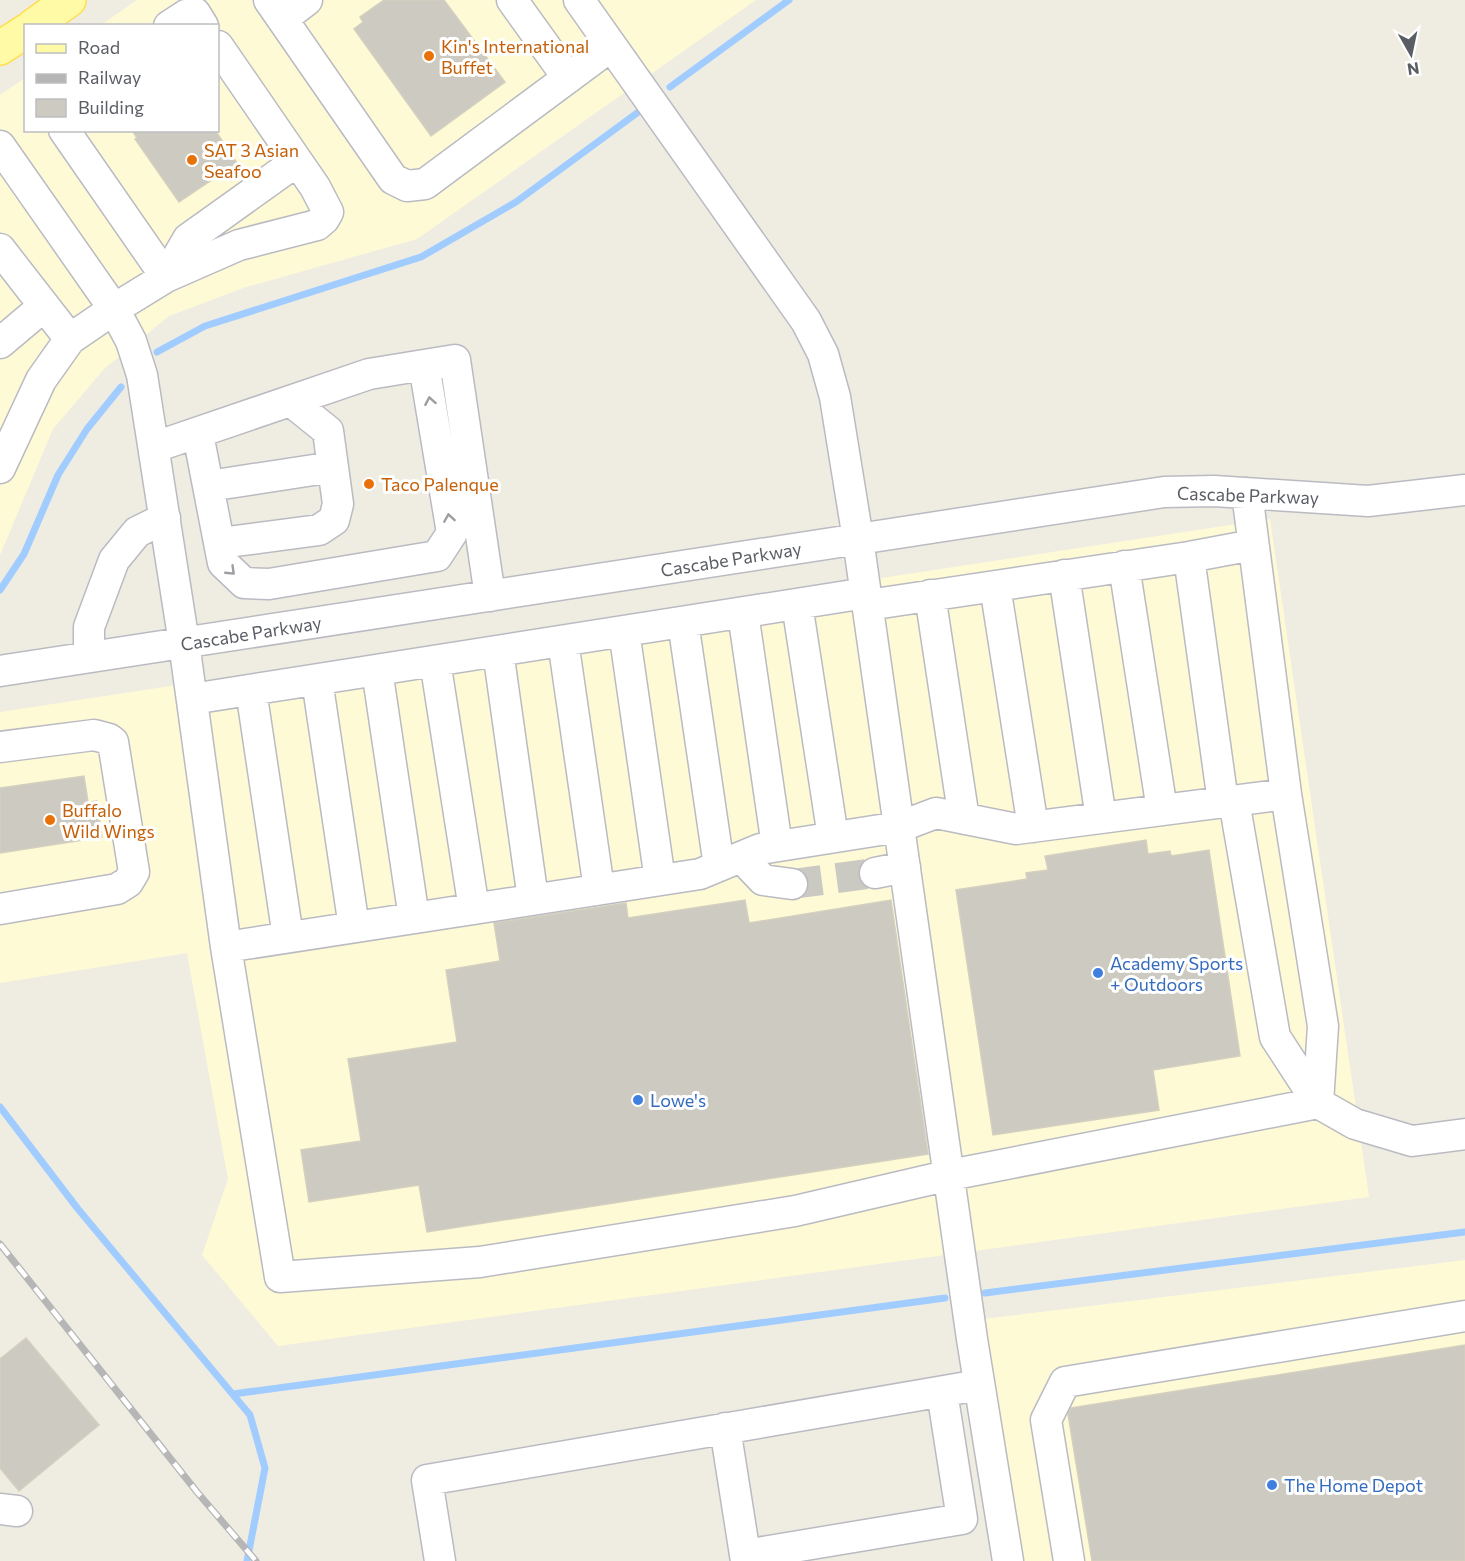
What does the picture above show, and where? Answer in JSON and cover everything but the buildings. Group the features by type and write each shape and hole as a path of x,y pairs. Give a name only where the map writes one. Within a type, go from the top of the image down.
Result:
{"main road":[{"path":"36,24 69,0"},
{"path":"0,48 24,32"}],"street":[{"path":"308,0 276,10 393,179 407,186 425,184 611,46"},
{"path":"512,0 567,78"},
{"path":"579,0 806,321 823,354 835,397 867,599 979,1385 1008,1561"},
{"path":"172,24 186,15 195,13 202,24"},
{"path":"1,465 41,380 70,339 165,278 238,245 317,225 328,212 315,187 219,47"},
{"path":"65,132 165,278"},
{"path":"0,146 114,309 131,341 142,375 184,643 226,947 280,1277 480,1262 795,1211 950,1175 1318,1103"},
{"path":"165,278 188,239 297,161"},
{"path":"0,249 70,339"},
{"path":"0,342 44,306"},
{"path":"155,447 369,374 455,360 490,596"},
{"path":"198,434 223,563 244,583 269,584 437,556 452,533 424,365"},
{"path":"220,543 319,530 334,520 338,504 328,430 292,402"},
{"path":"209,486 333,467"},
{"name":"Cascabe Parkway","path":"0,671 1164,492 1214,491 1368,501 1465,490"},
{"path":"1247,494 1286,794 1323,1026 1318,1103"},
{"path":"89,657 89,627 114,560 137,532 165,518"},
{"path":"192,699 797,604 930,596 1189,557 1253,545"},
{"path":"1189,557 1229,801 1275,1037 1318,1103 1355,1124 1412,1141 1465,1134"},
{"path":"1124,566 1162,810"},
{"path":"1064,575 1101,818"},
{"path":"995,586 1033,827"},
{"path":"930,596 964,819"},
{"path":"797,604 833,837"},
{"path":"743,613 777,846"},
{"path":"683,622 730,861 763,880 792,884"},
{"path":"624,631 660,880"},
{"path":"563,641 599,889"},
{"path":"498,651 533,899"},
{"path":"435,661 474,909"},
{"path":"377,670 414,918"},
{"path":"317,680 354,927"},
{"path":"251,690 288,937"},
{"path":"0,747 94,735 113,742 134,872 128,882 117,889 0,909"},
{"path":"226,947 700,874 760,849 899,827 936,813 1016,829 1286,794"},
{"path":"875,873 905,867"},
{"path":"1069,1561 1046,1420 1065,1382 1465,1316"},
{"path":"440,1561 428,1480 979,1385"},
{"path":"725,1428 745,1558 962,1519 942,1392"}],"shaded area":[{"path":"137,0 756,0 417,239 243,288 169,316 104,369 53,429 0,555 0,95 24,79 24,132 219,132 219,24 102,24"},
{"path":"1270,519 1369,1197 278,1346 202,1255 228,1179 187,953 0,983 0,712"},
{"path":"1465,1260 1465,1561 1024,1561 984,1319"}],"waterway":[{"path":"670,87 789,0"},
{"path":"157,352 205,326 421,257 516,202 637,113"},
{"path":"0,590 24,554 58,475 87,429 121,387"},
{"path":"0,1107 78,1209 250,1415 265,1468 247,1561"},
{"path":"985,1293 1465,1232"},
{"path":"233,1394 945,1298"}],"tunnel":[{"path":"792,884 875,873"}],"railway":[{"path":"0,1244 197,1492 256,1561"}],"place":[{"name":"Kin's International Buffet","path":"429,56"},
{"name":"SAT 3 Asian Seafoo","path":"192,160"},
{"name":"Taco Palenque","path":"369,484"},
{"name":"Buffalo Wild Wings","path":"50,820"},
{"name":"Academy Sports + Outdoors","path":"1098,973"},
{"name":"Lowe's","path":"638,1100"},
{"name":"The Home Depot","path":"1272,1485"}]}
